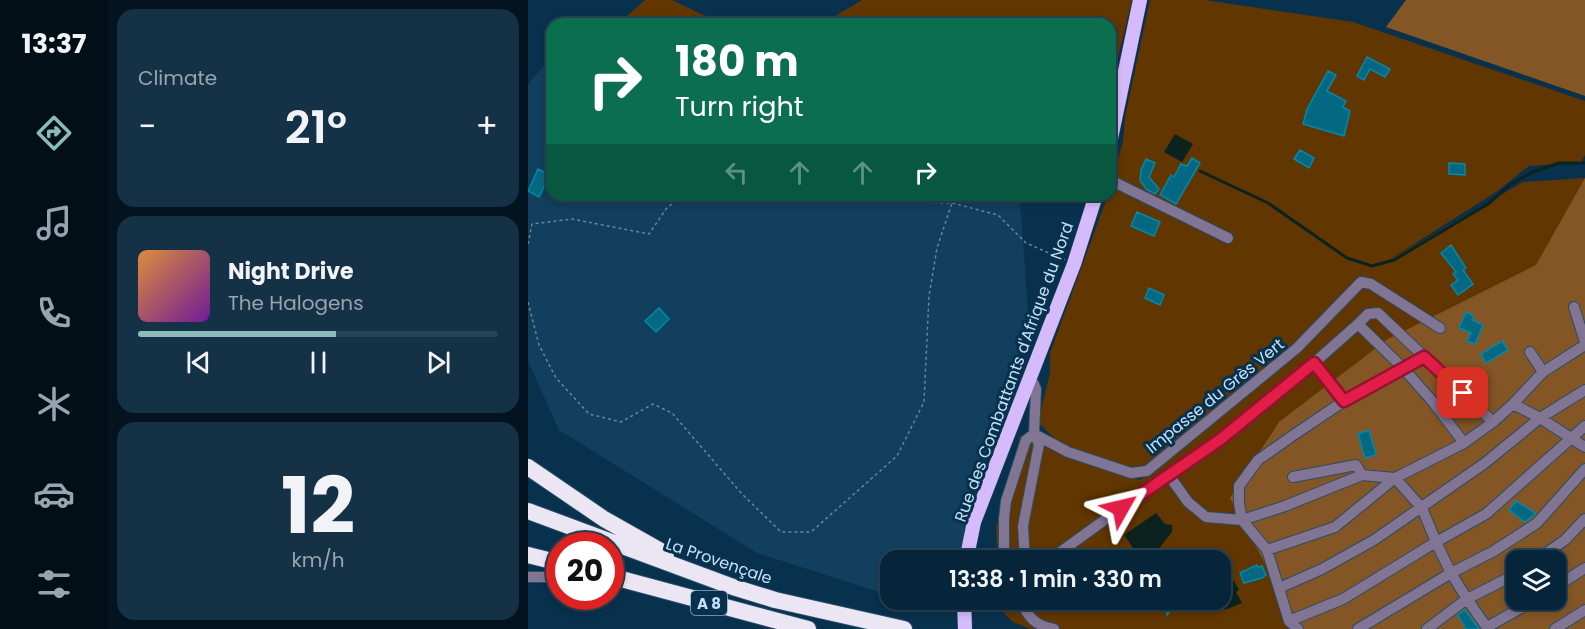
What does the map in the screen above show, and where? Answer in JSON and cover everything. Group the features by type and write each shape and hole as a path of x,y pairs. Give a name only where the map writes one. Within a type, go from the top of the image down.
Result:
{"highway":[{"path":"528,467 604,519 708,578"},
{"name":"La Provençale","path":"528,511 708,578 776,600 904,629"},
{"path":"528,555 546,560"},
{"name":"A 8","path":"624,580 808,629"}],"main road":[{"path":"1116,97 1140,0"},
{"name":"Rue des Combattants d'Afrique du Nord","path":"968,550 974,522 1074,264 1094,201"},
{"path":"964,610 965,629"}],"street":[{"path":"1116,183 1228,238"},
{"name":"Impasse du Grès Vert","path":"1034,434 1068,452 1131,473 1148,471 1297,348 1361,282 1371,284 1440,328"},
{"path":"1267,550 1335,527 1395,478 1464,443 1493,422 1543,372 1585,343 1574,307"},
{"path":"1063,550 1168,474 1221,439 1314,363 1368,314 1378,313 1493,422"},
{"path":"1358,324 1404,369 1464,443"},
{"path":"1530,352 1543,372"},
{"path":"1298,629 1289,621 1267,550 1242,520 1239,486 1258,460 1344,401 1424,357"},
{"path":"1314,363 1344,401"},
{"path":"1024,550 1023,525 1039,444 1034,434 1036,389 1034,384 1027,382"},
{"path":"1279,588 1354,552 1422,508 1485,463 1540,418 1585,390"},
{"path":"1513,404 1540,418 1585,447"},
{"path":"1289,621 1343,599 1486,514 1585,426"},
{"path":"1004,550 1006,501 1026,440 1034,434"},
{"path":"1293,477 1356,465 1362,476"},
{"path":"1358,629 1451,573 1494,551 1537,522 1585,469"},
{"path":"1168,474 1188,502 1206,517 1242,520 1362,476 1395,478 1422,508 1451,573 1488,628 1518,610"},
{"path":"1551,550 1565,540 1585,519"},
{"path":"1566,580 1585,568"},
{"path":"528,577 546,577"},
{"path":"1426,629 1467,599 1506,579"},
{"path":"1025,610 1037,625 1054,629"},
{"path":"1555,629 1585,610"}],"path":[{"path":"528,244 532,224 572,219 649,234 666,209 675,201"},
{"path":"886,201 952,203 998,215 1026,243 1074,264"},
{"path":"528,302 539,345 556,378 589,414 621,422 653,404 672,413 742,494 782,532 811,532 897,456 924,402 929,296 937,248 952,203"}],"shaded area":[{"path":"645,0 672,0 710,18 625,18"},
{"path":"862,0 1132,0 1116,66 1116,18 832,18"},
{"path":"1150,0 1205,0 1353,22 1585,101 1585,155 1581,162 1529,166 1496,192 1381,265 1523,182 1585,178 1585,629 1030,629 1013,622 1001,610 1231,610 1231,550 997,550 996,528 1020,436 1140,480 1300,352 1295,345 1146,465 1134,470 1064,448 1038,422 1050,373 1050,353 1106,201 1116,201 1116,166 1123,141 1125,117"},
{"path":"1406,0 1585,0 1585,96 1386,27"},
{"path":"545,64 546,201 1020,201 1029,324 960,550 880,550 880,592 757,553 559,430 528,361 528,84"},
{"path":"1175,134 1193,144 1182,162 1164,152"},
{"path":"1585,178 1585,629 1300,629 1230,498 1279,422 1388,339 1536,265"},
{"path":"1156,513 1165,524 1172,525 1172,532 1158,550 1134,550 1124,535"},
{"path":"1231,576 1239,590 1236,592 1242,603 1231,608"}],"building":[{"path":"1367,57 1390,69 1385,77 1370,69 1364,80 1357,76"},
{"path":"1328,71 1336,75 1327,91 1346,101 1343,107 1350,111 1344,136 1303,124 1307,109"},
{"path":"1300,150 1314,158 1309,168 1294,159"},
{"path":"1192,158 1200,163 1176,204 1160,195 1171,175 1174,177 1181,164 1187,166"},
{"path":"1146,159 1155,163 1149,177 1159,189 1155,194 1146,189 1140,180"},
{"path":"1449,163 1465,164 1465,175 1449,174"},
{"path":"538,169 546,173 546,183 539,197 528,191"},
{"path":"1137,212 1160,222 1154,236 1131,226"},
{"path":"1451,245 1466,268 1463,270 1473,284 1458,295 1451,285 1458,280 1453,274 1456,272 1441,253"},
{"path":"1149,288 1164,295 1160,305 1145,298"},
{"path":"659,308 669,319 656,332 645,321"},
{"path":"1466,312 1474,316 1472,320 1483,325 1475,344 1467,341 1471,333 1459,328"},
{"path":"1502,341 1508,350 1486,363 1481,354"},
{"path":"1369,430 1376,455 1365,458 1358,434"},
{"path":"1516,501 1535,514 1525,522 1509,510"},
{"path":"1257,565 1262,566 1266,575 1244,583 1240,573"},
{"path":"1171,610 1167,615 1167,611 1115,611"},
{"path":"1465,610 1479,629 1466,629 1458,615"}],"waterway":[{"path":"1200,171 1268,203 1347,258 1372,266 1394,260 1488,204 1511,184 1533,172 1559,163 1585,163"}],"route":[{"path":"1121,508 1138,494 1221,439 1314,363 1344,401 1424,357 1463,393"}]}
